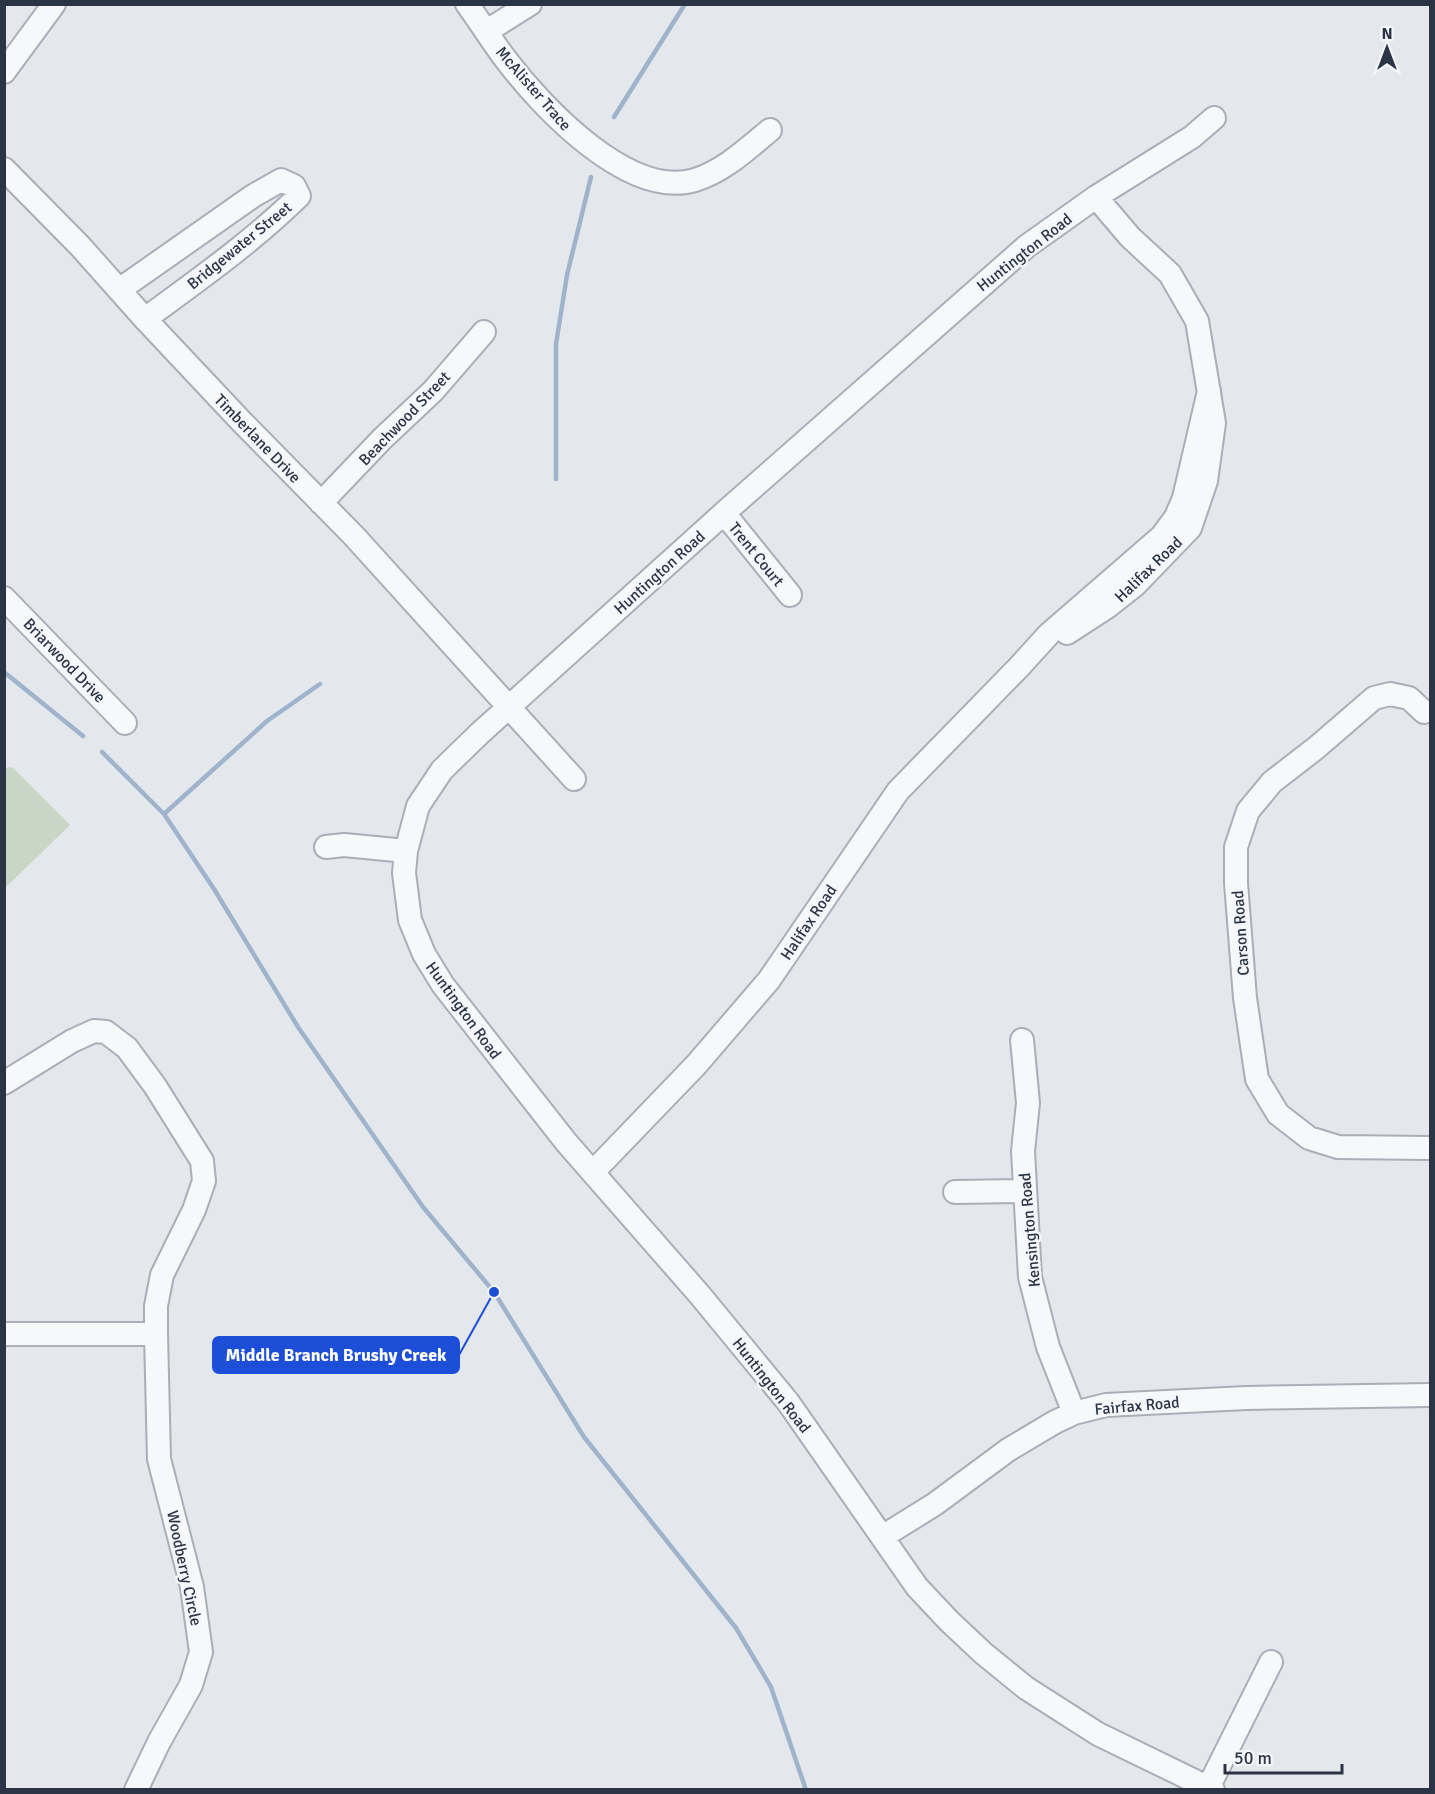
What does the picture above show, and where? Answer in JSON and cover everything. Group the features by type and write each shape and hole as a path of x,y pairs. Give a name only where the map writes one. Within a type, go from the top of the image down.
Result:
{"street":[{"path":"4,72 54,4"},
{"name":"McAlister Trace","path":"467,4 507,61 563,124 607,159 637,174 671,184 693,181 715,172 770,130"},
{"path":"487,31 530,4"},
{"name":"Huntington Road","path":"1211,1789 1098,1734 1026,1688 983,1653 917,1587 788,1402 699,1294 592,1172 484,1040 443,985 429,962 410,920 404,873 406,851 418,806 442,770 724,513 1018,254 1096,196 1192,137 1214,118"},
{"name":"Timberlane Drive","path":"4,169 80,246 145,319 390,575 574,779"},
{"name":"Bridgewater Street","path":"119,290 235,208 281,180 294,186 299,195 258,234 232,256 145,319"},
{"name":"Halifax Road","path":"592,1172 696,1065 769,980 898,791 1018,668 1135,585 1191,528 1206,481 1214,423 1197,321 1170,274 1130,237 1096,196"},
{"path":"235,208 258,234"},
{"name":"Beachwood Street","path":"321,503 432,391 484,332"},
{"name":"Trent Court","path":"724,513 790,595"},
{"name":"Briarwood Drive","path":"4,598 125,723"},
{"name":"Carson Road","path":"1424,712 1409,698 1390,694 1374,698 1272,782 1248,811 1236,847 1236,874 1245,998 1257,1079 1278,1114 1309,1138 1338,1147 1431,1148"},
{"path":"326,847 344,845 406,851"},
{"name":"Woodberry Circle","path":"4,1083 72,1041 94,1030 106,1032 127,1048 155,1086 202,1161 204,1181 194,1210 162,1275 156,1306 159,1459 192,1587 201,1652 190,1685 136,1790"},
{"name":"Kensington Road","path":"1022,1040 1028,1103 1023,1151 1030,1277 1048,1347 1074,1413"},
{"path":"955,1192 1025,1191"},
{"path":"4,1334 156,1334"},
{"name":"Fairfax Road","path":"882,1537 935,1504 1008,1450 1074,1413 1106,1405 1246,1398 1431,1395"},
{"path":"1211,1789 1271,1662"}],"green space":[{"path":"12,767 70,825 5,888 5,768"}],"waterway":[{"path":"614,117 685,4"},
{"path":"556,479 556,344 567,275 591,177"},
{"path":"4,672 83,736"},
{"path":"164,814 267,721 320,684"},
{"path":"102,752 164,814 214,889 298,1027 423,1207 494,1292 584,1437 736,1628 771,1687 806,1790"}],"place":[{"name":"Middle Branch Brushy Creek","path":"494,1292"}]}
